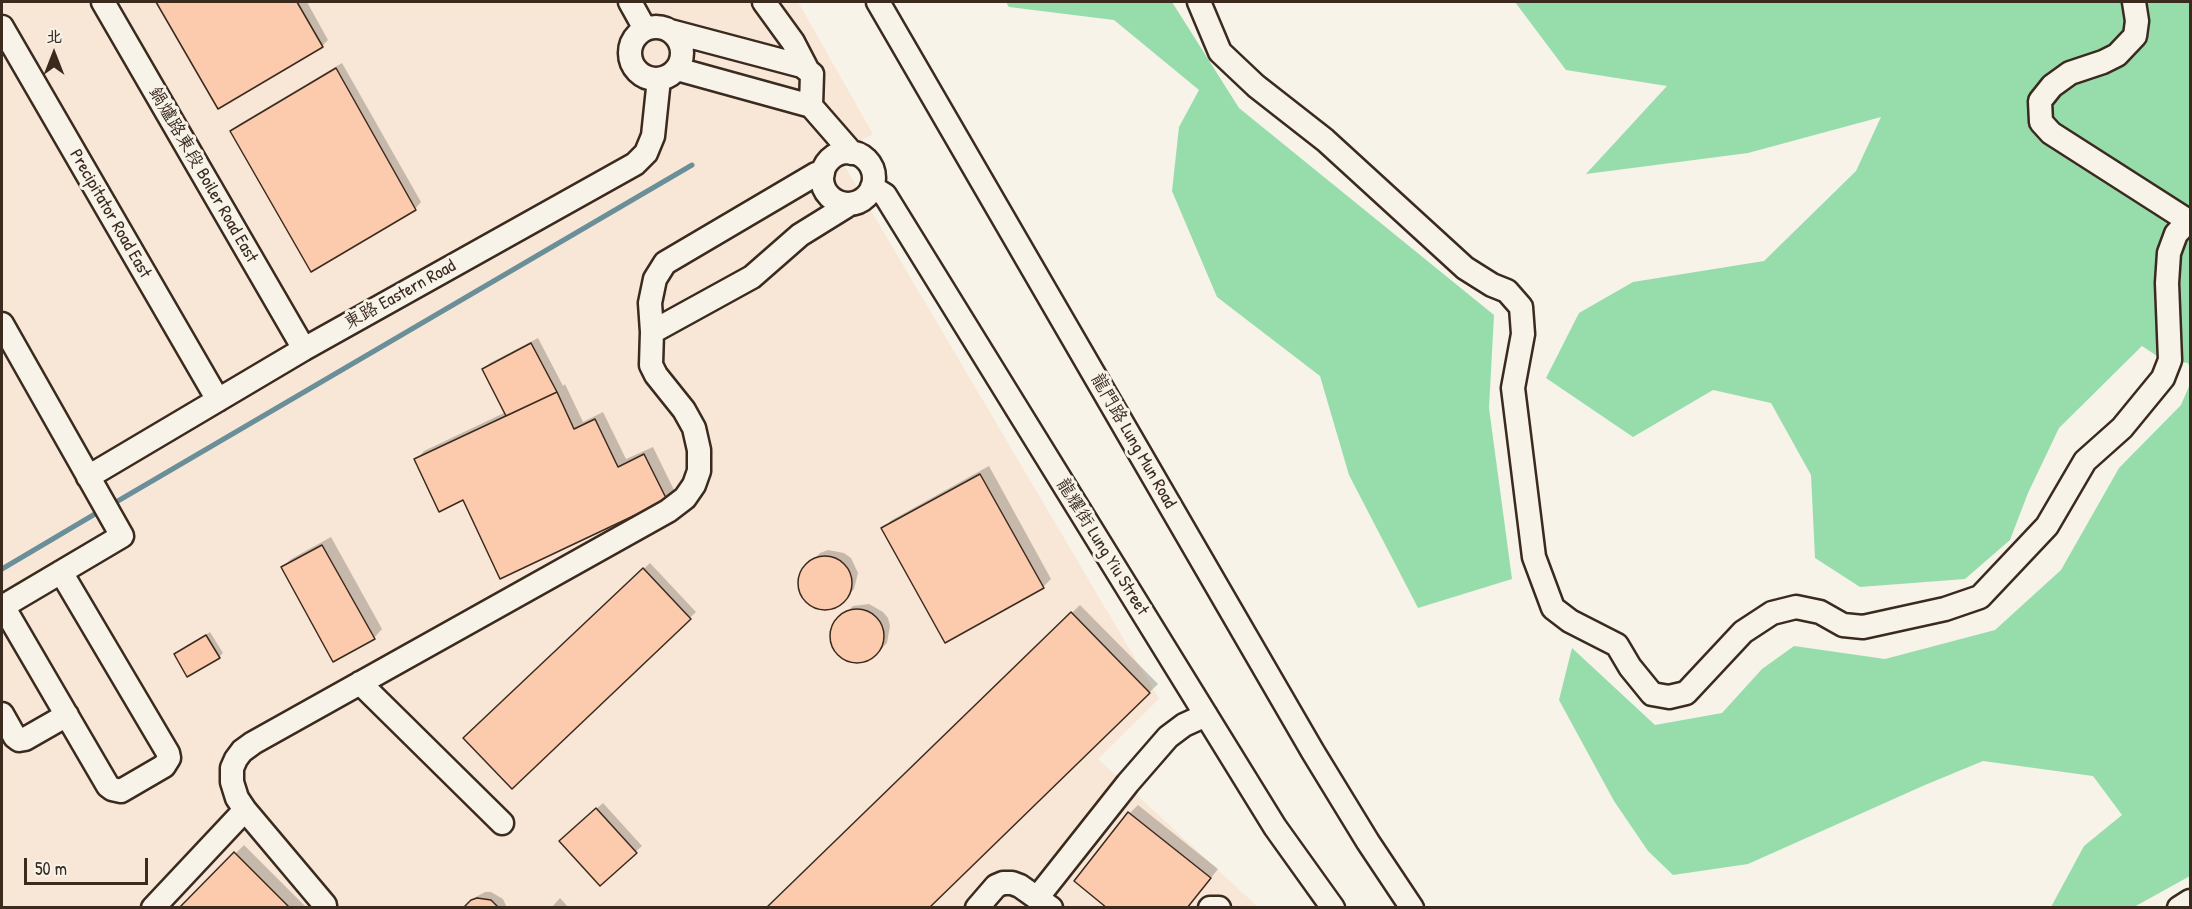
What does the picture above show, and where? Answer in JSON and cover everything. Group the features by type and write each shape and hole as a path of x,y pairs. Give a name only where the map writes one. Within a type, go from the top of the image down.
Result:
{"street":[{"name":"鍋爐路東段 Boiler Road East","path":"103,2 304,349"},
{"path":"630,2 645,29"},
{"path":"764,2 793,42 812,74 811,106"},
{"name":"龍門路 Lung Mun Road","path":"878,2 1313,752 1412,908"},
{"path":"1199,2 1220,52 1256,86 1325,140 1465,268 1492,285 1507,291 1521,307 1523,334 1513,388 1534,557 1553,608 1570,621 1617,645 1630,667 1652,694 1670,698 1686,693 1743,632 1772,613 1796,607 1820,612 1843,625 1863,627 1946,609 1980,597 2046,526 2085,460 2122,428 2163,378 2170,360 2167,284 2169,253 2176,234 2189,221 2051,133 2041,122 2040,101 2052,86 2070,73 2117,55 2135,36 2138,21 2134,2"},
{"name":"Precipitator Road East","path":"2,27 218,400"},
{"path":"807,69 663,28 645,29 633,40 629,55 642,76 668,74 811,106 852,153"},
{"path":"668,74 682,53 681,45 670,31"},
{"name":"東路 Eastern Road","path":"93,485 218,400 304,349 635,164 646,153 653,136 668,74"},
{"path":"652,332 752,277 800,235 850,204 866,197 872,187 874,174 871,166 866,159 852,153 841,153 827,163 823,173 824,187 828,194 842,203 850,204"},
{"path":"325,905 237,798 231,782 232,768 242,751 668,511 685,498 694,485 699,471 699,450 694,428 684,410 656,375 651,365 650,303 655,279 665,263 816,174 823,173"},
{"name":"龍耀街 Lung Yiu Street","path":"872,187 885,195 1275,827 1333,908"},
{"path":"2,324 118,528 61,572 2,606 108,786 121,791 164,766 169,758 168,753 61,572"},
{"path":"360,683 502,823"},
{"path":"2,714 19,740 25,739 67,715"},
{"path":"977,908 996,886 1003,883 1012,883 1044,903 1128,783 1168,737 1184,725 1206,716"},
{"path":"153,908 245,810"},
{"name":"龍門路 Lung Mun Road","path":"1392,879 1425,908"},
{"path":"2179,908 2190,901"},
{"path":"1210,908 1219,908"}],"shaded area":[{"path":"2,2 798,2 873,134 837,153 1159,699 1098,759 1258,907 2,908"}],"green space":[{"path":"1006,2 1172,2 1239,108 1494,315 1489,408 1512,579 1418,608 1349,475 1320,376 1217,297 1172,191 1179,127 1199,90 1114,20 1009,7"},
{"path":"1515,2 2190,2 2190,369 2188,363 2163,360 2142,346 2059,428 2028,493 2010,540 1965,579 1860,587 1815,558 1811,475 1771,403 1713,390 1633,437 1546,378 1579,313 1633,282 1764,261 1856,171 1881,117 1748,153 1586,174 1667,86 1566,70"},
{"path":"2190,384 2190,876 2134,907 2051,907 2084,846 2122,815 2093,776 1983,761 1748,864 1673,875 1648,851 1614,801 1559,700 1572,648 1655,725 1722,713 1762,669 1794,646 1885,659 1995,630 2061,570 2119,468 2181,405"}],"building":[{"path":"156,2 297,2 323,47 218,109"},
{"path":"336,68 416,210 311,272 230,131"},
{"path":"531,343 557,392 506,416 482,369"},
{"path":"557,392 574,429 595,419 618,467 644,454 667,500 500,579 463,500 439,512 414,459"},
{"path":"980,474 1044,588 945,643 881,528"},
{"path":"322,545 375,639 333,662 281,567"},
{"path":"820,556 830,556 840,560 848,568 852,583 848,598 840,606 830,610 820,610 810,606 802,598 798,588 798,578 802,568 810,560"},
{"path":"643,568 691,619 512,789 463,738"},
{"path":"852,609 862,609 876,617 882,626 884,636 882,646 876,655 862,663 852,663 835,651 830,641 830,631 842,614"},
{"path":"1071,612 1150,693 929,908 766,908"},
{"path":"206,635 220,658 187,677 174,654"},
{"path":"596,808 637,853 600,886 559,841"},
{"path":"1128,812 1211,878 1187,908 1107,908 1074,881"},
{"path":"234,852 290,908 179,908"},
{"path":"477,898 491,900 499,908 463,908 471,900"}],"waterway":[{"path":"111,505 692,165"},
{"path":"2,569 100,511"}]}
